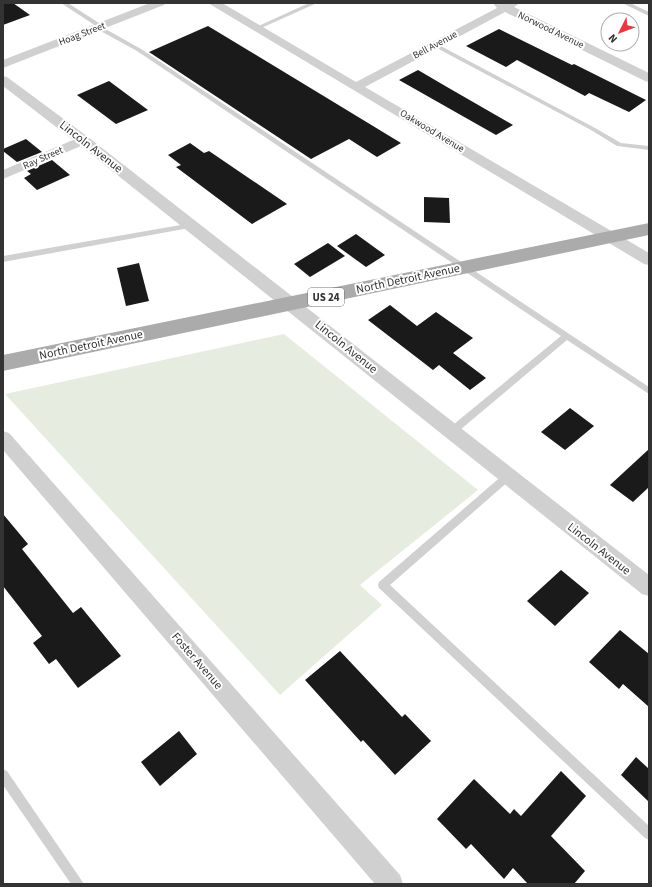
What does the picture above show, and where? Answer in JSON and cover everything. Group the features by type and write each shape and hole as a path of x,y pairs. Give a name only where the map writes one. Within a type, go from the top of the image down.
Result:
{"main road":[{"name":"North Detroit Avenue","path":"3,363 649,229"}],"street":[{"name":"Hoag Street","path":"3,64 160,3"},
{"name":"Oakwood Avenue","path":"220,4 257,28 649,260"},
{"name":"Bell Avenue","path":"357,86 435,45 505,5"},
{"name":"Norwood Avenue","path":"505,5 649,78"},
{"name":"Lincoln Avenue","path":"3,80 192,225 507,477 649,587"},
{"name":"Ray Street","path":"3,175 83,140"},
{"name":"Foster Avenue","path":"3,438 392,884"}],"lane":[{"path":"64,3 98,27 139,50 649,391"},
{"path":"257,28 314,3"},
{"path":"625,3 649,14"},
{"path":"435,45 593,129 619,146 649,148"},
{"path":"3,259 192,225"},
{"path":"451,432 567,336"},
{"path":"507,477 383,585 649,834"},
{"path":"3,775 78,884"}],"shaded area":[{"path":"284,334 478,490 360,585 382,605 280,695 5,394"}],"building":[{"path":"3,3 13,3 30,15 3,25"},
{"path":"208,26 401,143 377,157 349,139 311,159 149,52"},
{"path":"499,29 646,100 629,112 589,93 585,96 517,60 506,67 466,46"},
{"path":"418,70 513,125 496,135 399,80"},
{"path":"109,81 148,110 116,124 77,95"},
{"path":"26,139 42,152 17,162 3,151 3,149"},
{"path":"190,143 204,153 209,151 287,204 252,224 176,167 181,165 168,155"},
{"path":"52,160 70,175 37,190 24,178 31,174 27,171"},
{"path":"424,197 449,198 450,223 424,222"},
{"path":"356,234 385,255 366,267 337,246"},
{"path":"328,243 345,256 310,277 294,264"},
{"path":"139,263 149,301 126,306 117,268"},
{"path":"390,305 417,326 436,312 473,338 453,353 486,378 470,390 439,365 433,370 368,320"},
{"path":"570,408 594,426 565,450 541,432"},
{"path":"649,449 649,487 633,502 610,485"},
{"path":"3,514 28,544 22,549 73,613 81,607 121,656 78,688 56,659 49,664 33,643 42,636 3,586"},
{"path":"561,570 589,593 555,626 527,601"},
{"path":"620,630 649,654 649,707 623,684 619,689 589,662"},
{"path":"340,651 402,717 405,714 431,741 395,775 363,740 361,742 305,680"},
{"path":"179,731 197,754 160,786 141,762"},
{"path":"636,757 649,769 649,802 621,775"},
{"path":"561,771 586,796 551,836 585,871 574,884 528,884 513,868 504,879 471,844 466,849 437,819 474,779 510,814 514,809 521,816"}]}
